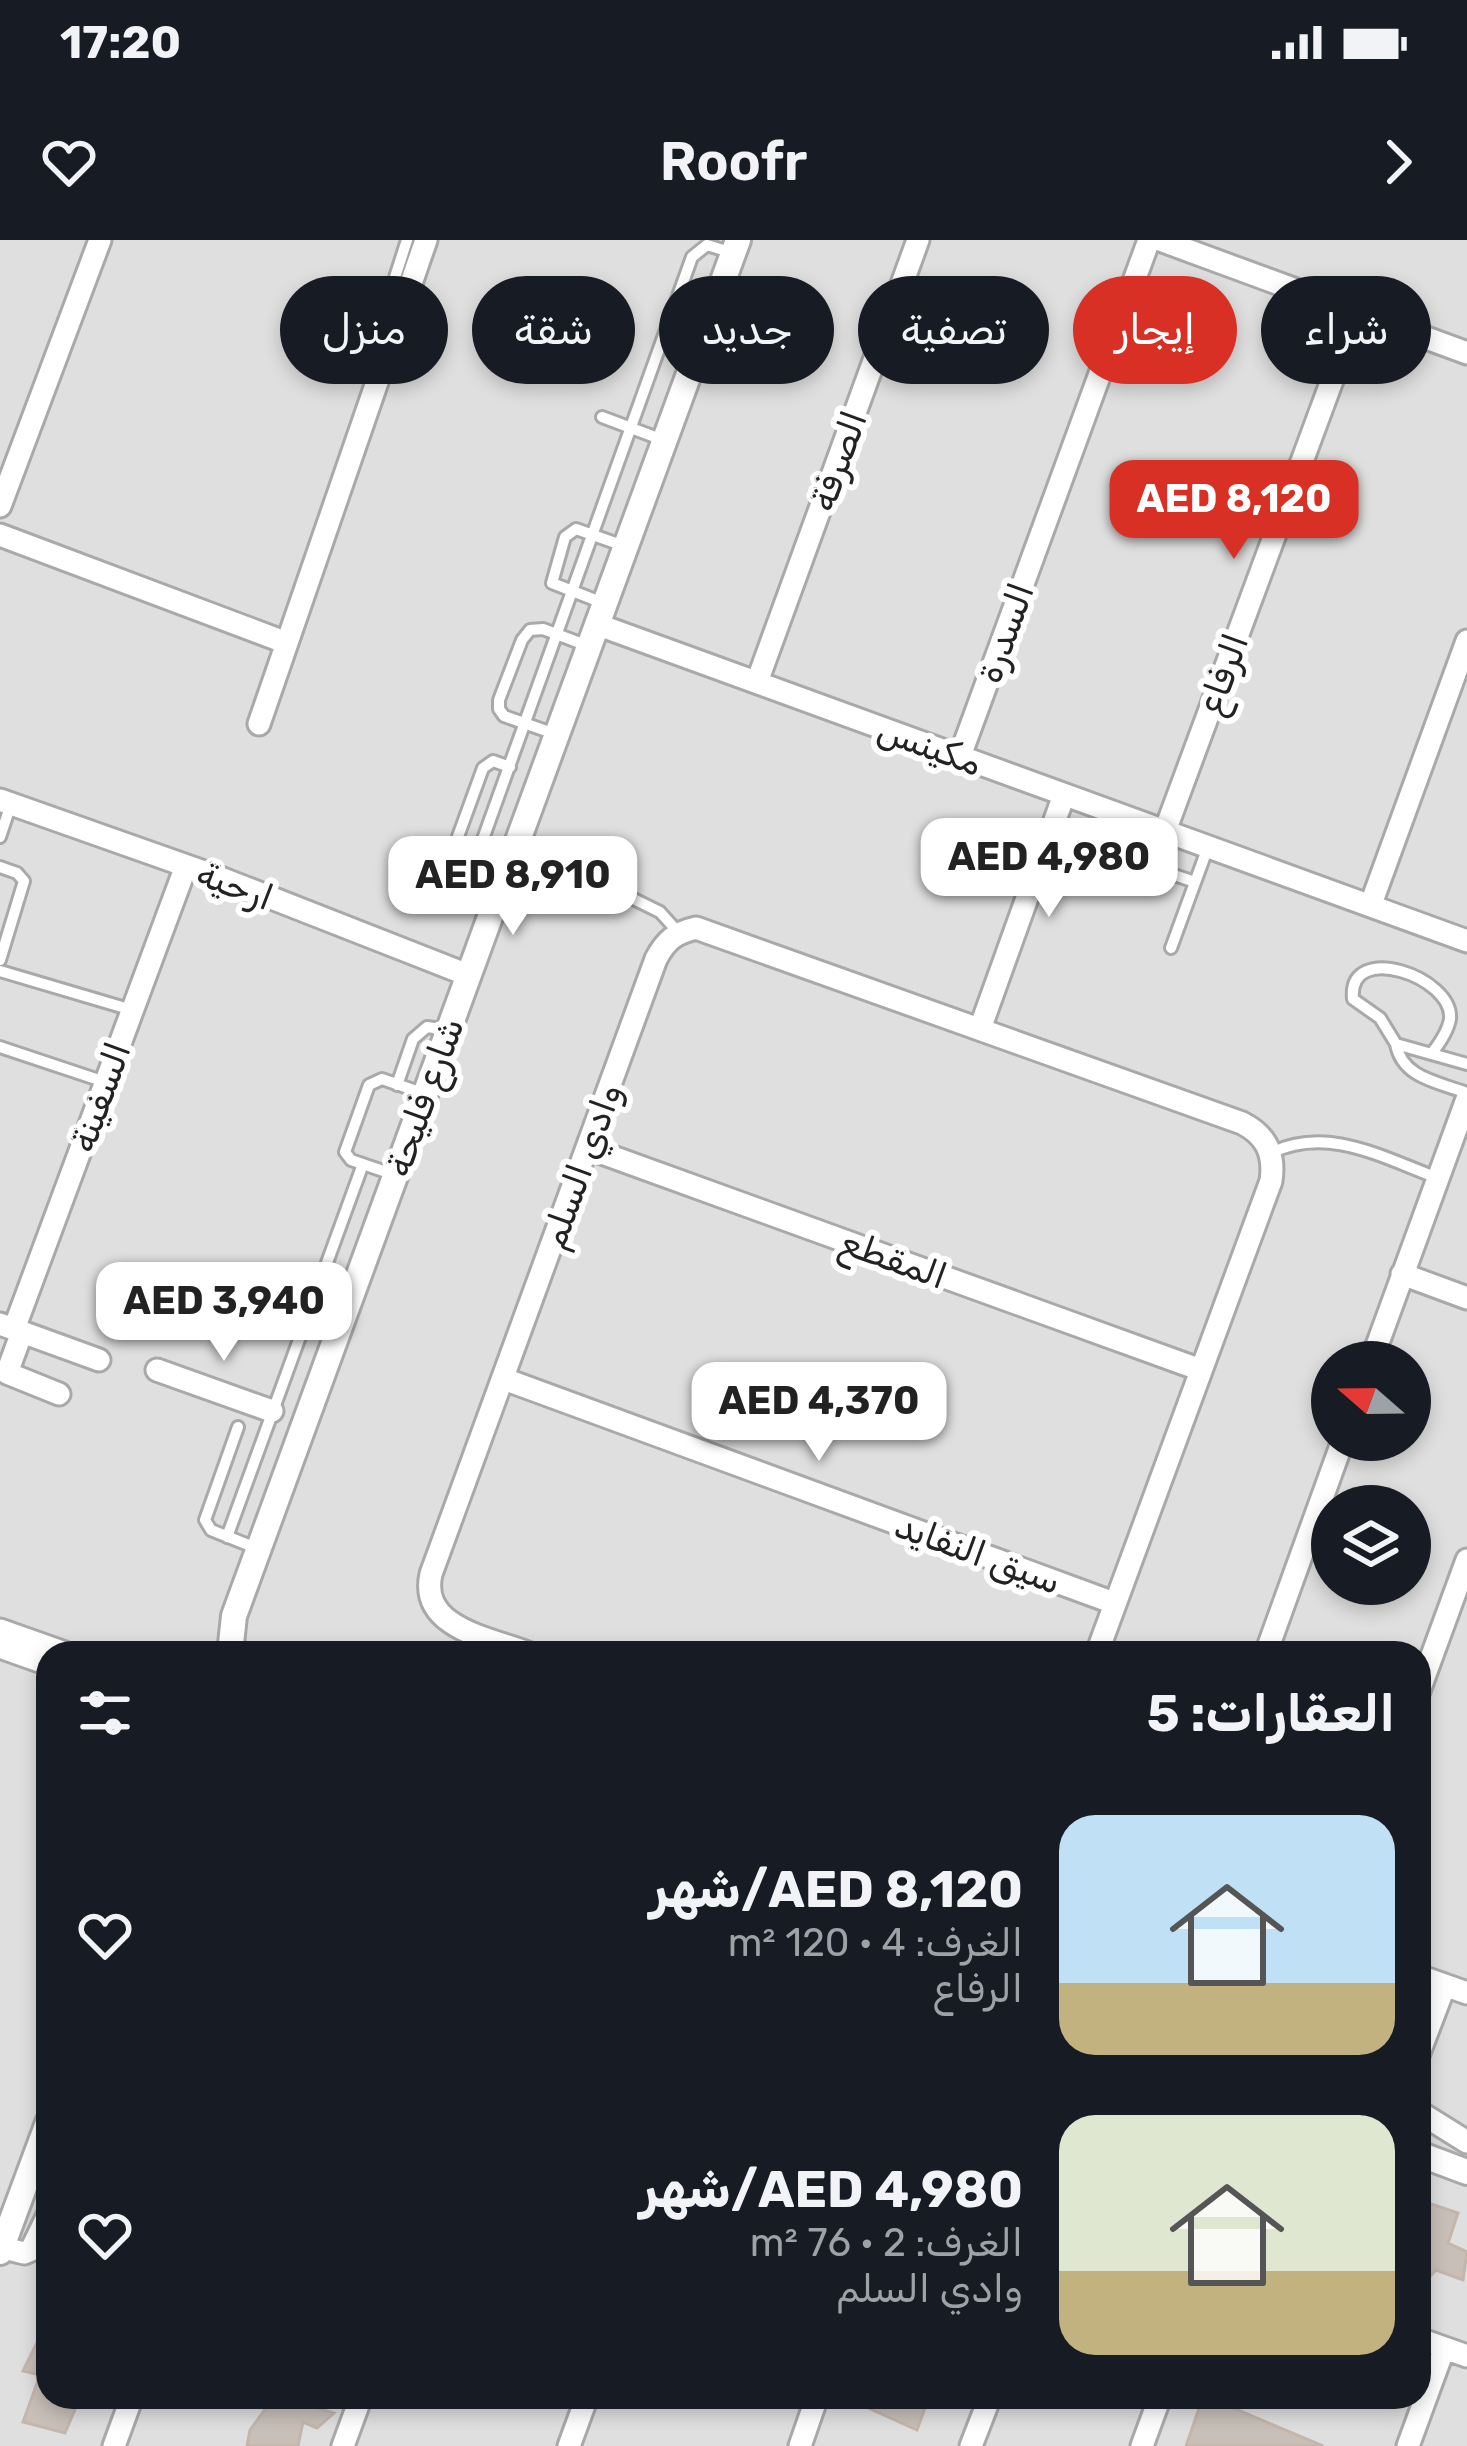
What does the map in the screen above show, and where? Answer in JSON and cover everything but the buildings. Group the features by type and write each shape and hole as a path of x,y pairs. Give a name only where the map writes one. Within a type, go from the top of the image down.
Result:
{"street":[{"path":"0,506 100,240"},
{"path":"414,276 426,240"},
{"name":"الصرفة","path":"758,682 918,240"},
{"name":"السدرة","path":"960,756 1149,240"},
{"path":"1160,240 1261,278"},
{"name":"شارع فليحة","path":"725,276 736,246"},
{"path":"1431,340 1467,353"},
{"path":"259,724 376,384"},
{"name":"شارع فليحة","path":"217,1641 234,1616 303,1431 684,384"},
{"name":"الرفاع","path":"1165,831 1331,384"},
{"path":"0,535 287,643"},
{"name":"مكينس","path":"595,624 1467,941"},
{"path":"1371,904 1467,641"},
{"path":"981,1026 1064,795"},
{"name":"ارحية","path":"5,802 468,975"},
{"name":"السفينة","path":"59,1394 7,1373 12,1328 186,866"},
{"path":"678,932 696,928 713,932 1242,1123 1254,1130 1271,1153 1271,1181 1101,1641"},
{"name":"وادي السلم","path":"497,1641 444,1620 429,1599 431,1574 656,959 664,943 678,932"},
{"path":"1378,1341 1467,1096"},
{"name":"المقطع","path":"588,1148 1201,1370"},
{"path":"1402,1274 1467,1298"},
{"path":"12,1328 100,1360"},
{"path":"157,1370 271,1415"},
{"name":"سيق النفايد","path":"504,1379 1114,1603"},
{"path":"1270,1641 1335,1461"},
{"path":"1431,1658 1467,1560"},
{"name":"شارع فليحة","path":"231,1641 234,1616"},
{"path":"0,1630 36,1643"},
{"path":"0,1647 36,1660"},
{"path":"1431,2033 1456,1989"},
{"path":"1431,2120 1467,2142"},
{"path":"36,2154 0,2249 24,2253 36,2240"},
{"path":"1431,2158 1467,2172"},
{"path":"1431,2343 1467,2356"},
{"path":"1431,2383 1444,2348"},
{"path":"114,2446 128,2409"},
{"path":"343,2446 357,2409"},
{"path":"569,2446 580,2409"},
{"path":"800,2446 813,2409"},
{"path":"971,2446 985,2409"},
{"path":"1142,2446 1156,2409"},
{"path":"1408,2446 1422,2409"}],"lane":[{"path":"395,276 407,240"},
{"path":"686,276 700,247 736,246"},
{"path":"464,892 659,352"},
{"path":"602,417 663,440"},
{"path":"556,734 504,716 499,709 507,680 525,634 536,628 558,635 595,624 573,593 552,583 569,531 624,546"},
{"path":"494,904 448,885 444,875 486,764 510,766"},
{"path":"0,837 5,802"},
{"path":"1171,949 1208,848"},
{"path":"1106,852 1195,883"},
{"path":"0,867 24,881 0,960"},
{"path":"605,885 660,912 678,932"},
{"path":"1432,1053 1450,1018 1447,1000 1438,988 1378,966 1364,969 1354,981 1353,999 1380,1018 1401,1064 1467,1096"},
{"path":"0,971 131,1010"},
{"path":"398,1084 416,1034 427,1027 448,1030"},
{"path":"1396,1045 1467,1064"},
{"path":"0,1047 105,1082"},
{"path":"395,1175 348,1156 346,1148 368,1085 378,1079 425,1094"},
{"path":"1271,1153 1298,1142 1328,1141 1438,1178"},
{"path":"227,1537 362,1164"},
{"path":"329,1256 362,1267"},
{"path":"302,1329 333,1348"},
{"path":"297,1345 333,1348"},
{"path":"271,1415 303,1431"},
{"path":"238,1427 205,1517 208,1528 259,1549"}],"shaded area":[{"path":"0,240 1467,240 1467,2446 0,2446"}]}
